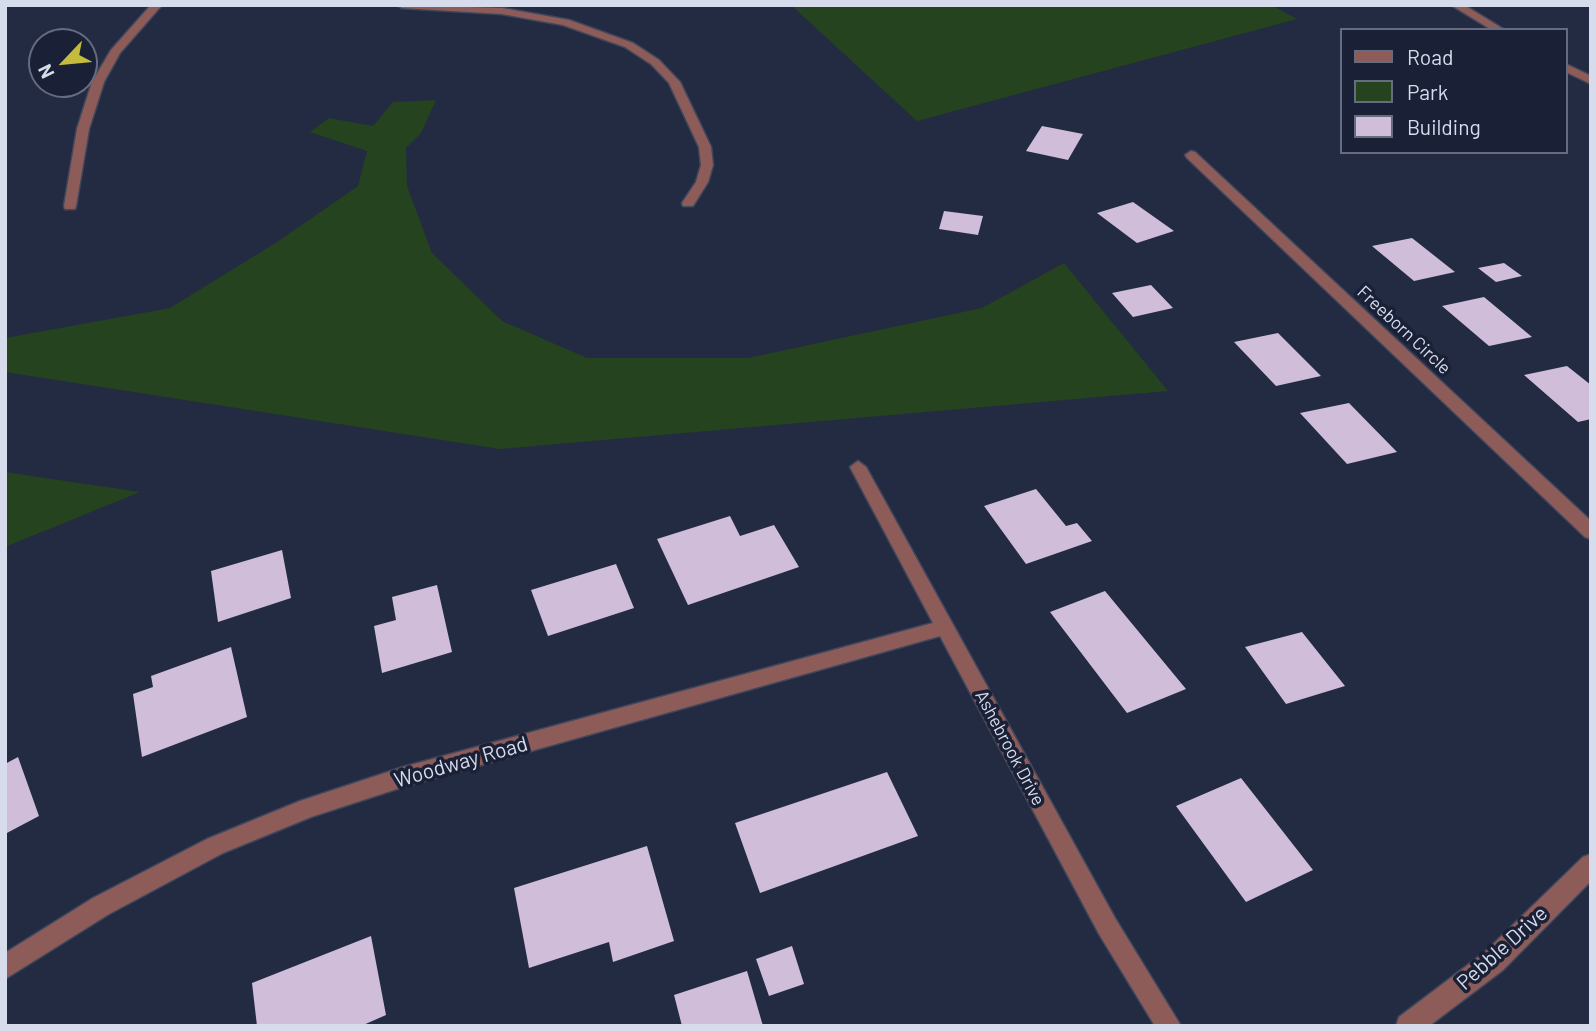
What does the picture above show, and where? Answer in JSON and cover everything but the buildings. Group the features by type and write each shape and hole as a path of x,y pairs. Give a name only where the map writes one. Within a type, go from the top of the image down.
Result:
{"street":[{"path":"69,206 83,129 98,82 116,52 157,5"},
{"path":"402,5 548,14 629,45 655,62 674,82 705,147 707,165 702,182 688,203"},
{"path":"1456,5 1496,28"},
{"path":"1568,67 1591,81"},
{"name":"Freeborn Circle","path":"1191,155 1591,532"},
{"name":"Ashebrook Drive","path":"858,467 1107,926 1169,1026"},
{"name":"Woodway Road","path":"5,967 102,906 215,846 308,808 403,777 945,627"},
{"name":"Pebble Drive","path":"1408,1026 1494,961 1591,865"}],"green space":[{"path":"791,5 1271,5 1297,19 917,121"},
{"path":"436,100 421,133 406,148 407,186 432,253 502,321 587,358 748,358 982,308 1064,263 1168,391 500,449 5,372 5,338 170,308 277,242 358,186 367,151 310,132 329,118 373,126 393,102"},
{"path":"5,472 140,492 5,547"}]}
